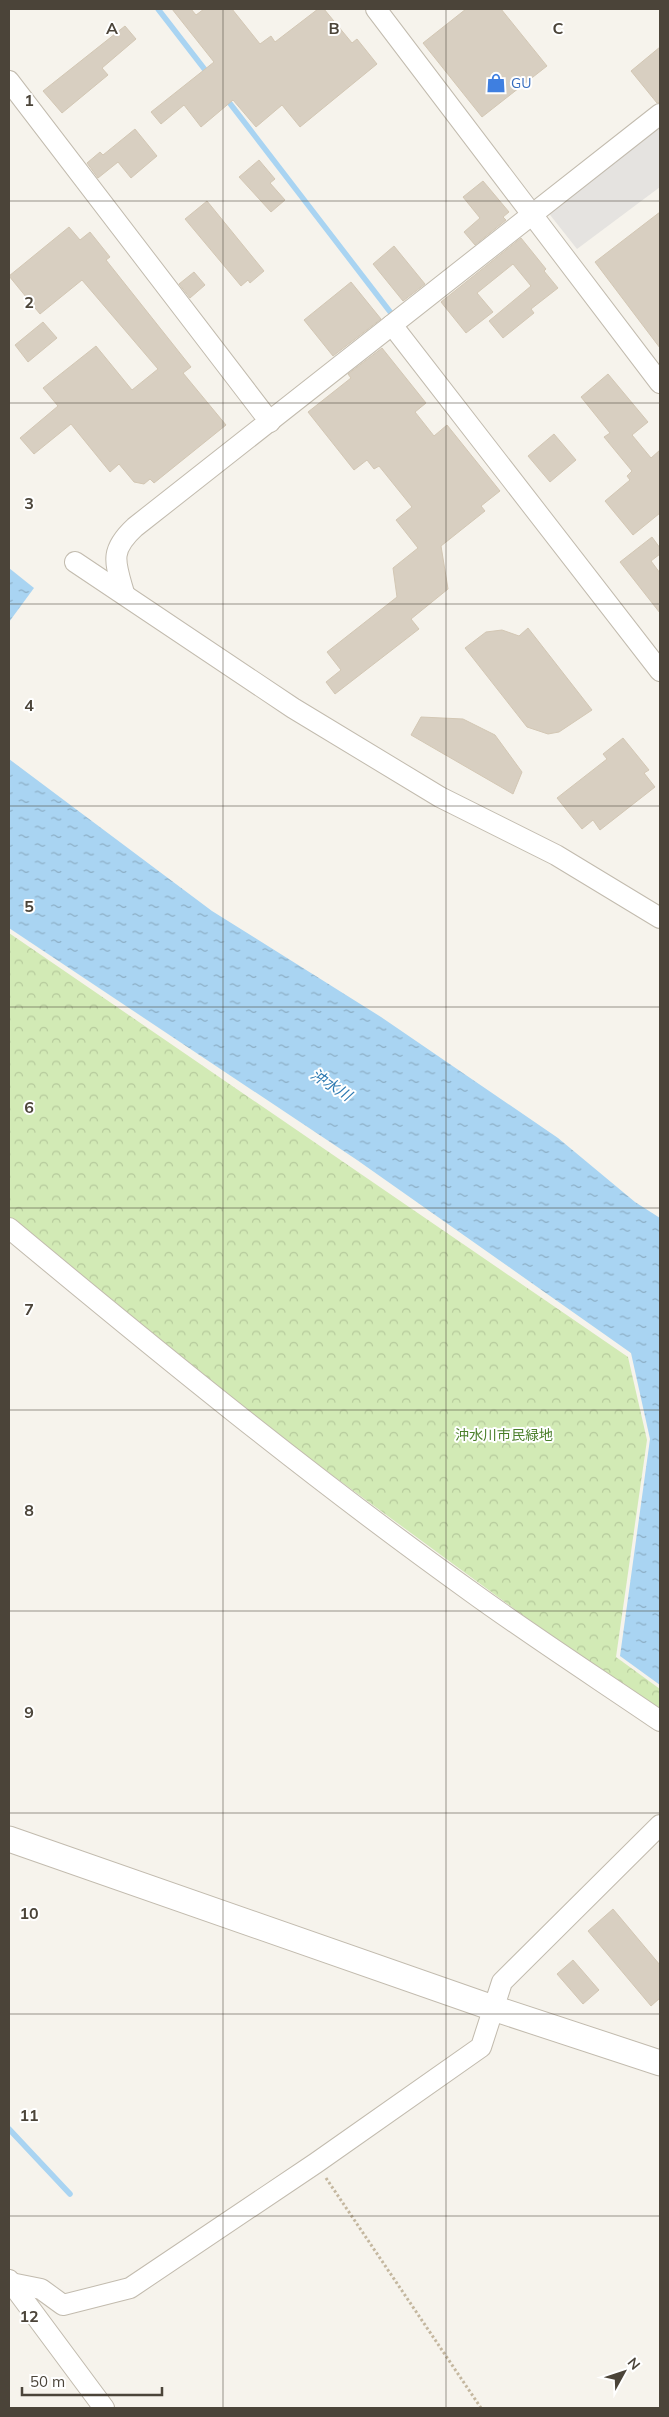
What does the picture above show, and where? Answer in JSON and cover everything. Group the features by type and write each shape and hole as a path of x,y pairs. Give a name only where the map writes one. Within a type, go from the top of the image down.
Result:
{"street":[{"path":"376,9 660,382"},
{"path":"9,81 270,422"},
{"path":"124,593 116,566 120,540 660,114"},
{"path":"392,325 660,671"},
{"path":"75,562 124,593 293,708 440,796 556,855 660,918"},
{"path":"9,1228 200,1386 348,1499 470,1591 660,1721"},
{"path":"10,2281 41,2289 63,2305 130,2288 316,2163 482,2047 502,1982 660,1825"},
{"path":"9,1839 493,2008 660,2063"},
{"path":"10,2281 104,2408"}],"path":[{"path":"316,2163 481,2408"}],"green space":[{"name":"沖水川市民緑地","path":"9,933 628,1357 647,1440 616,1657 660,1689 660,1712 600,1672 230,1400 9,1218"}],"shaded area":[{"path":"660,125 660,187 577,249 547,211"}],"water":[{"path":"9,568 34,588 9,622"},
{"name":"沖水川","path":"9,759 212,911 381,1017 558,1138 635,1202 660,1218 660,1685 620,1656 650,1439 631,1353 357,1160 9,928"}],"building":[{"path":"172,9 191,9 196,15 204,9 232,9 260,44 271,36 275,42 318,9 324,9 352,43 357,39 377,64 300,127 282,105 256,127 233,100 201,127 184,105 161,124 151,112 214,62"},
{"path":"466,9 501,9 547,66 482,117 423,43"},
{"path":"125,26 136,39 102,68 108,75 62,113 43,91"},
{"path":"660,47 660,102 657,103 631,71"},
{"path":"135,129 157,156 131,178 118,162 98,178 87,163 100,152 103,155"},
{"path":"259,160 275,179 270,183 285,200 271,212 239,177"},
{"path":"483,181 509,212 503,217 506,220 475,245 464,232 480,218 463,197"},
{"path":"207,201 264,271 250,283 248,280 241,286 185,219"},
{"path":"660,212 660,348 595,262"},
{"path":"69,227 80,240 90,232 110,257 106,260 191,367 183,373 226,425 154,483 150,479 144,484 134,482 119,464 110,472 71,424 34,454 20,438 58,406 43,388 96,346 132,390 158,369 82,280 40,314 9,276"},
{"path":"521,238 546,269 544,271 558,288 531,309 534,313 503,338 489,321 531,286 513,264 477,293 493,312 466,333 441,302"},
{"path":"394,246 425,284 403,301 373,264"},
{"path":"194,272 205,285 190,298 179,284"},
{"path":"351,282 381,319 333,356 304,320"},
{"path":"43,322 57,338 28,362 15,345"},
{"path":"382,348 426,403 415,412 434,436 447,425 500,491 481,506 485,511 441,546 448,589 411,619 419,629 335,694 326,682 341,670 327,652 397,597 393,568 418,548 396,520 412,507 379,466 374,469 367,460 354,470 308,412 351,378 348,374"},
{"path":"608,374 648,422 632,435 651,458 660,450 660,513 633,535 605,501 630,480 627,476 632,471 604,437 610,433 581,397"},
{"path":"554,434 576,460 550,482 528,456"},
{"path":"652,537 660,548 660,554 651,561 660,573 660,613 620,562"},
{"path":"528,628 592,710 559,732 548,734 527,727 465,648 486,632 502,630 519,636"},
{"path":"421,717 463,719 495,735 522,772 513,794 411,735"},
{"path":"623,738 649,770 644,773 655,787 600,830 593,820 582,829 557,798 607,759 603,754"},
{"path":"613,1909 660,1965 660,1998 651,2006 588,1931"},
{"path":"573,1960 599,1990 583,2004 557,1974"}],"waterway":[{"path":"158,9 209,75"},
{"path":"225,97 391,313"},
{"path":"9,2129 70,2194"}],"place":[{"name":"GU","path":"496,83"}]}
